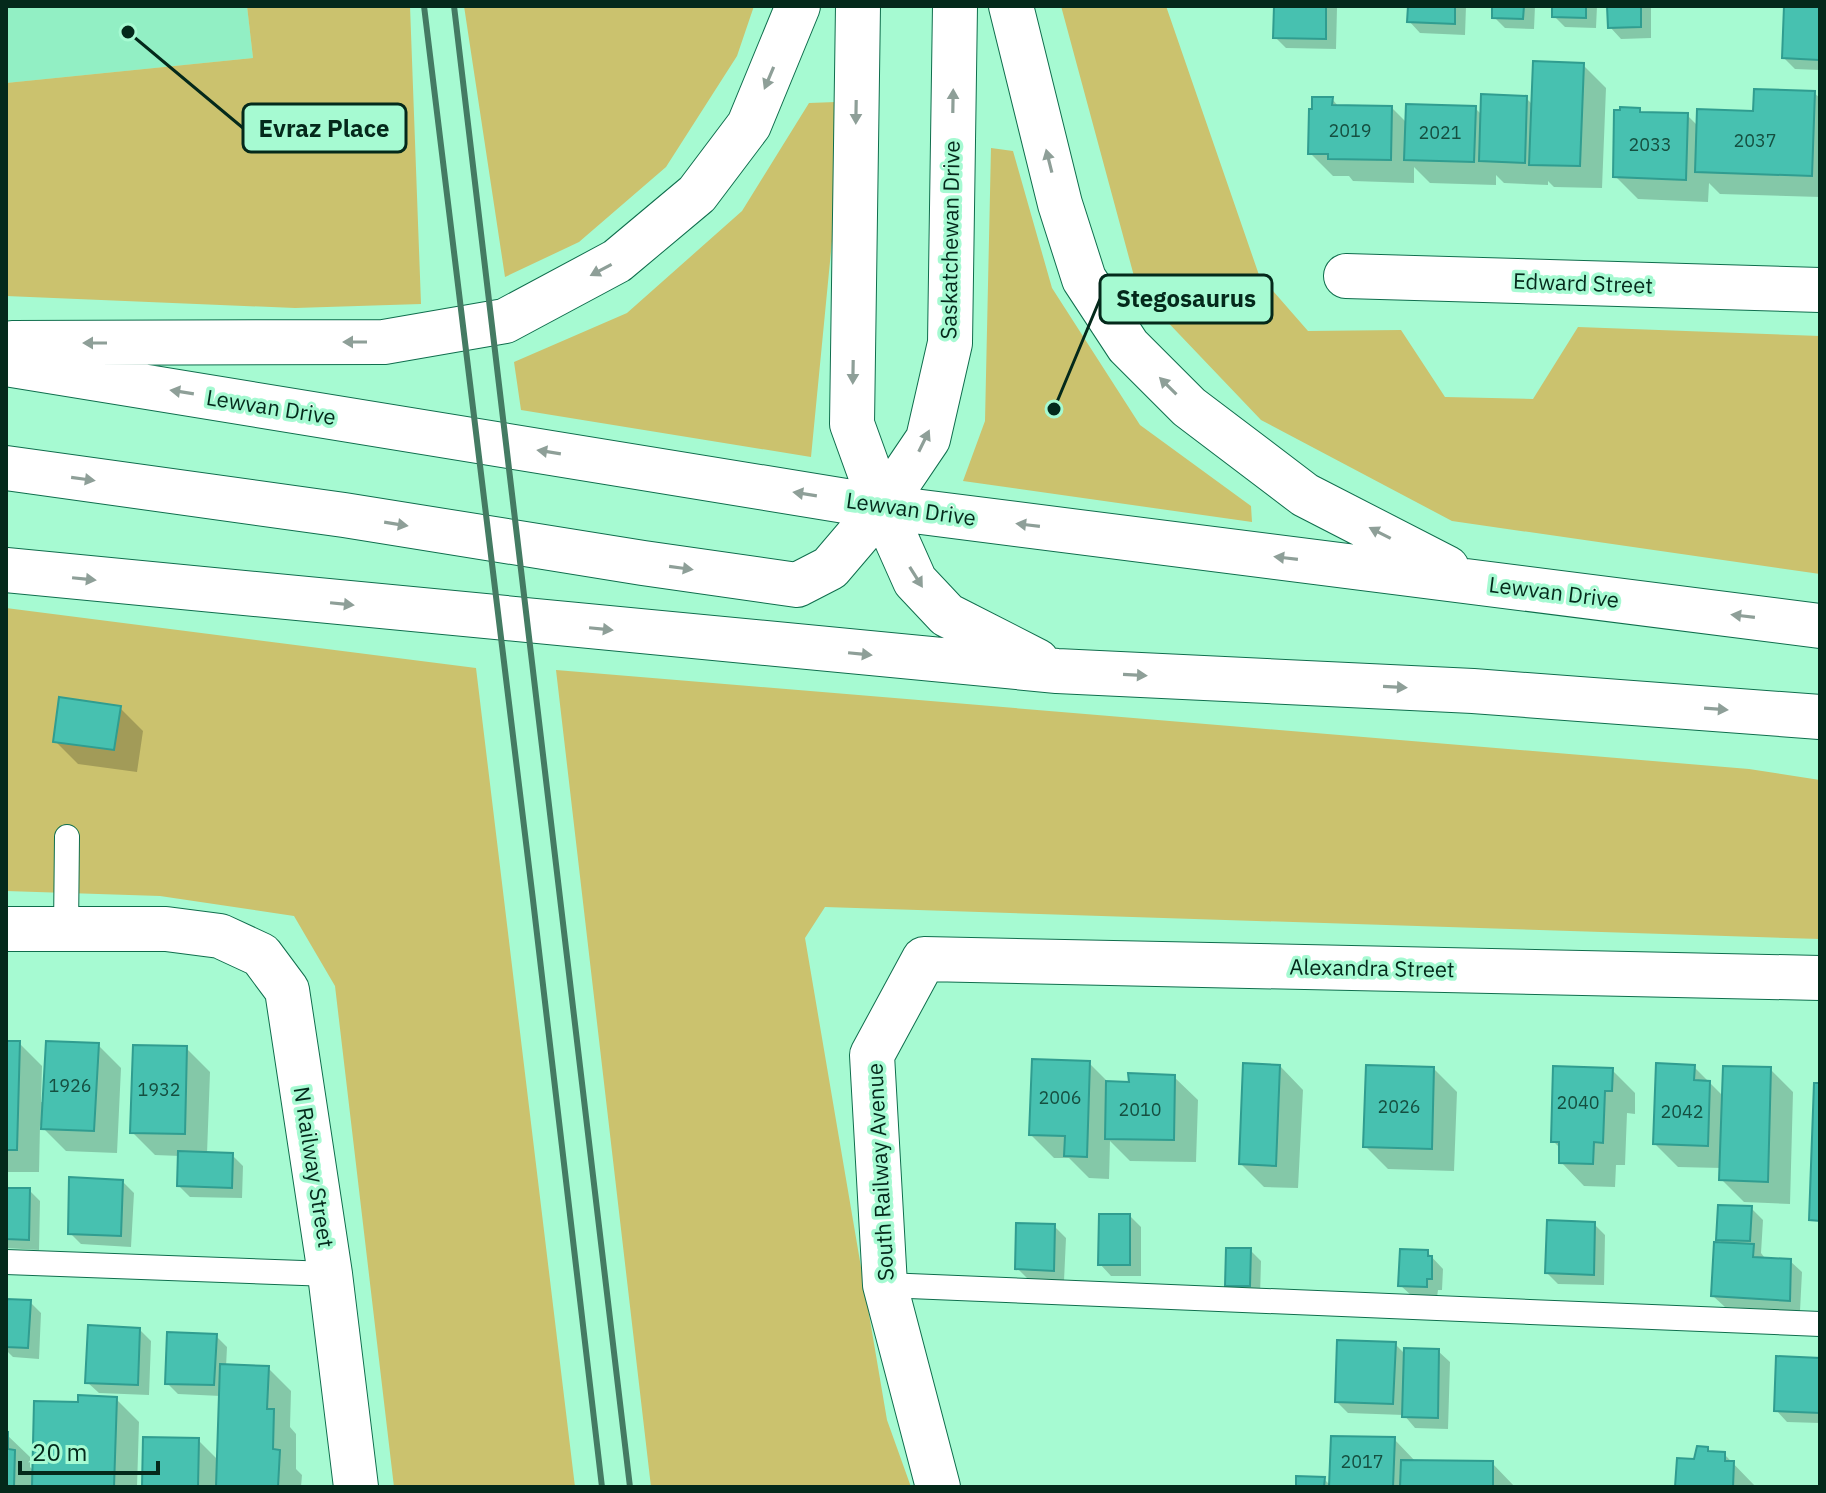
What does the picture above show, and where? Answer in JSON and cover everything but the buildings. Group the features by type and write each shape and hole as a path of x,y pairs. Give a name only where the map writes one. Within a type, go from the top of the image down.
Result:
{"main road":[{"path":"6,343 384,342 505,321 617,261 697,194 749,125 798,6"},
{"path":"858,6 852,424 882,507 915,581 947,615 1057,671"},
{"name":"Saskatchewan Drive","path":"6,468 344,515 797,585 830,568 882,507 928,439 950,343 955,6"},
{"path":"1011,6 1060,204 1084,279 1128,346 1189,407 1305,495 1475,581"},
{"name":"Edward Street","path":"1346,276 1820,290"},
{"name":"Lewvan Drive","path":"6,364 882,507 1820,626"},
{"path":"6,570 1057,671 1473,691 1820,717"},
{"path":"6,929 66,929"},
{"name":"N Railway Street","path":"66,929 166,929 220,936 261,955 287,990 330,1274 356,1487"},
{"name":"Alexandra Street","path":"924,959 1820,978"},
{"name":"South Railway Avenue","path":"924,959 872,1055 885,1285 938,1487"}],"lane":[{"path":"66,929 67,837"},
{"path":"6,1262 330,1274"},
{"path":"885,1285 1820,1324"}],"shaded area":[{"path":"6,6 247,6 253,58 6,83"},
{"path":"247,6 410,6 421,304 295,308 6,296 6,83 253,58"},
{"path":"464,6 754,6 737,56 666,167 579,242 505,277"},
{"path":"1061,6 1166,6 1259,275 1308,331 1401,330 1445,397 1533,399 1578,327 1820,336 1820,574 1452,521 1261,420 1138,291"},
{"path":"836,102 836,200 811,457 521,410 514,362 627,313 742,211 809,103"},
{"path":"991,148 1013,151 1052,288 1140,425 1251,506 1252,522 963,481 985,421"},
{"path":"6,608 476,668 575,1487 394,1487 335,986 294,916 160,896 6,891"},
{"path":"556,670 1749,769 1820,780 1820,939 825,907 805,938 887,1420 911,1487 651,1487"}],"railway":[{"path":"424,6 602,1487"},
{"path":"454,6 630,1487"}],"place":[{"name":"Evraz Place","path":"128,32"},
{"name":"Stegosaurus","path":"1054,409"}]}
